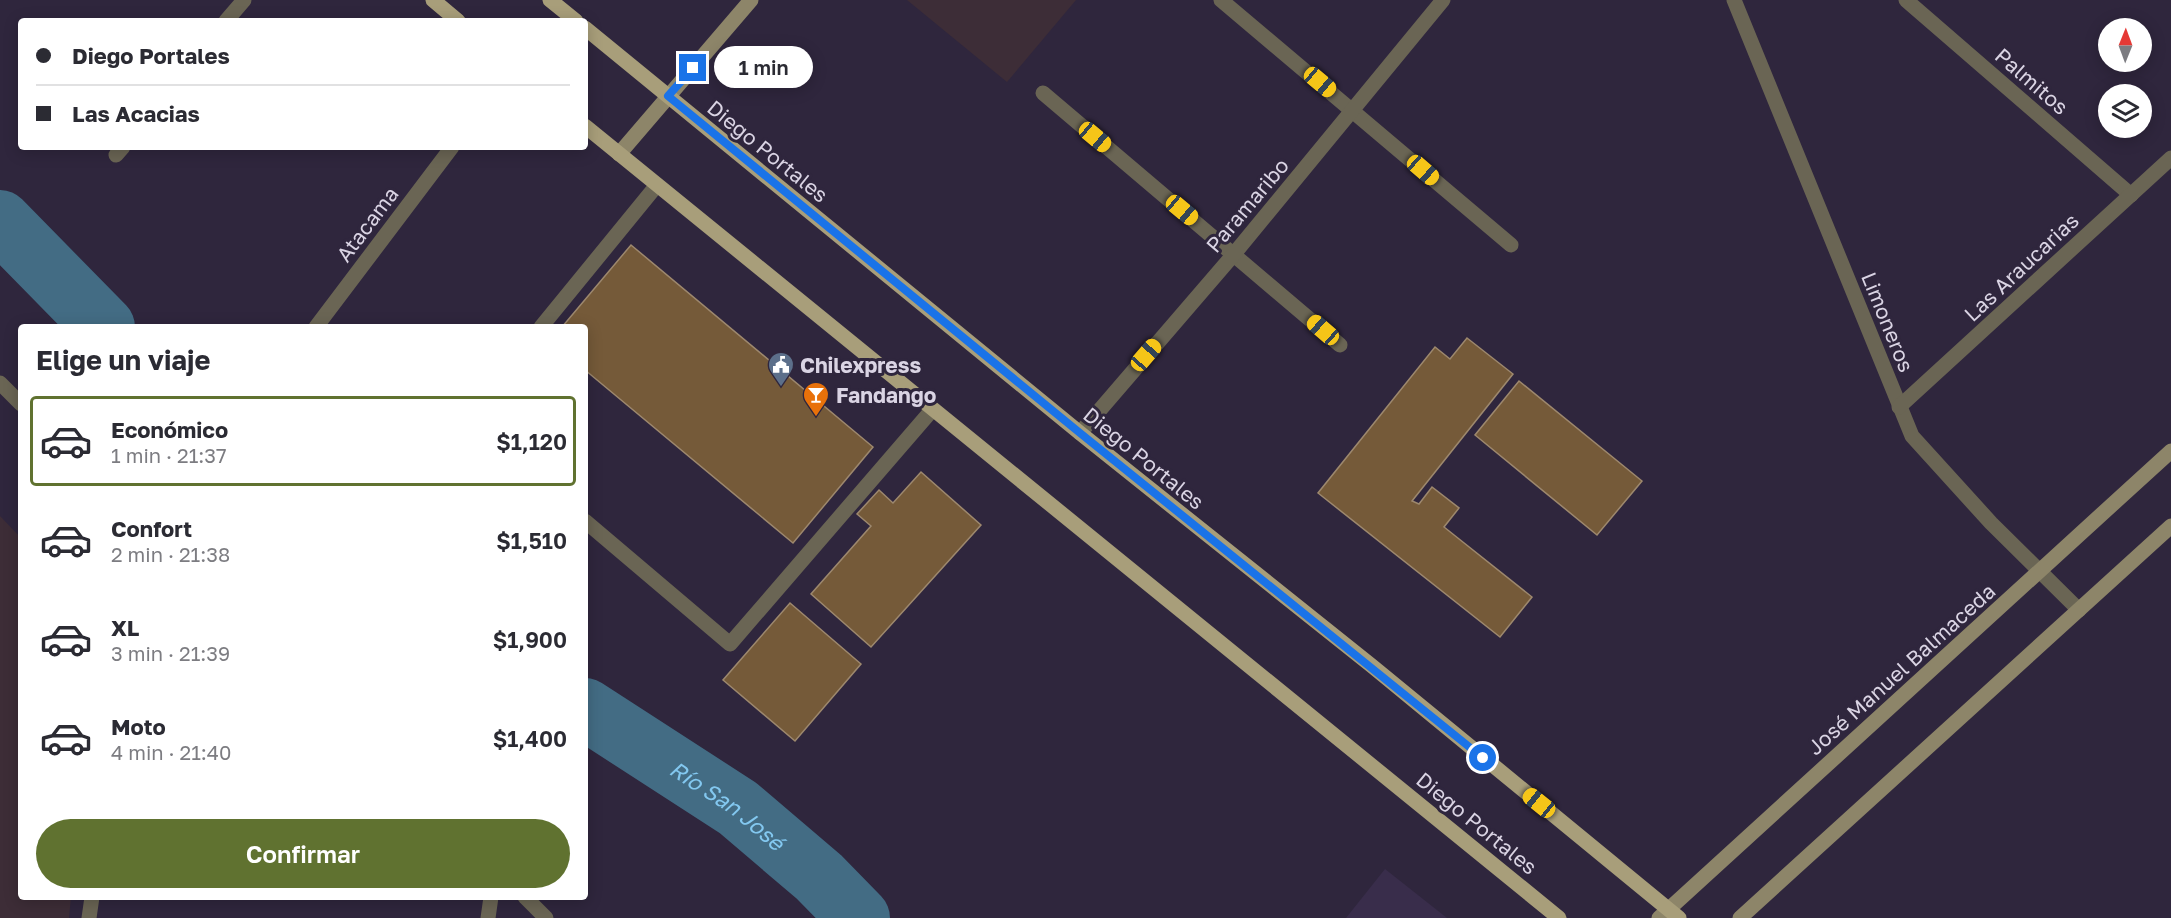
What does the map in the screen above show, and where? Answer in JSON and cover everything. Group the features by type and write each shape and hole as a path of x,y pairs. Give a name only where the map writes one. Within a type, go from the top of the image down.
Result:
{"main road":[{"path":"433,0 454,18"},
{"path":"550,0 572,18"},
{"path":"619,154 751,0"},
{"name":"Diego Portales","path":"588,30 1080,433 1372,666 1669,915"},
{"name":"Diego Portales","path":"588,128 1559,918"},
{"name":"José Manuel Balmaceda","path":"1669,915 2171,451"},
{"path":"1740,918 2171,526"}],"street":[{"path":"229,18 244,0"},
{"path":"1221,0 1511,245"},
{"name":"Paramaribo","path":"1080,433 1234,254 1443,0"},
{"name":"Limoneros","path":"1734,0 1912,436 1991,524 2079,610"},
{"name":"Palmitos","path":"1906,0 2131,195"},
{"path":"1043,93 1340,345"},
{"name":"Atacama","path":"318,324 450,150"},
{"name":"Las Araucarias","path":"1899,407 2171,158"},
{"path":"543,324 657,185"},
{"path":"0,383 18,401"},
{"path":"588,524 730,644 932,410"},
{"path":"89,918 92,900"},
{"path":"488,918 491,900"},
{"path":"528,900 546,918"}],"shaded area":[{"path":"907,0 1076,0 1007,82"},
{"path":"0,516 18,535 18,900 71,900 69,918 0,918"},
{"path":"1385,869 1447,918 1346,918"}],"building":[{"path":"631,245 873,447 793,543 588,372 588,324 565,324"},
{"path":"1467,338 1513,374 1412,501 1419,504 1432,487 1459,508 1444,527 1532,597 1500,637 1318,493 1435,347 1450,359"},
{"path":"1519,381 1642,481 1597,535 1475,435"},
{"path":"921,472 981,525 871,647 811,594 871,526 857,514 879,490 893,503"},
{"path":"790,603 861,664 795,741 723,680"}],"waterway":[{"name":"Río San José","path":"0,221 101,324"},
{"name":"Río San José","path":"588,711 738,808 819,877 859,918"}],"place":[{"name":"Chilexpress","path":"781,388"},
{"name":"Fandango","path":"816,418"}],"route":[{"path":"693,68 668,96 1080,433 1483,758"}]}
